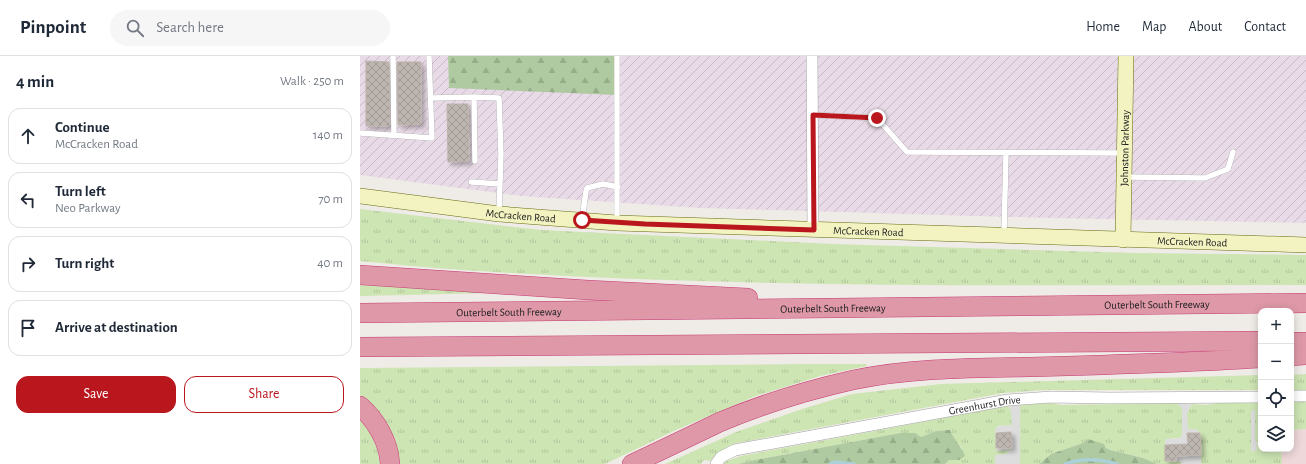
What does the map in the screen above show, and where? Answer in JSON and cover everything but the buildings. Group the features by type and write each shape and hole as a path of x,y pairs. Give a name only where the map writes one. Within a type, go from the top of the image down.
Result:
{"highway":[{"path":"360,275 588,290 920,306"},
{"name":"Outerbelt South Freeway","path":"360,313 640,311 920,306 1306,304"},
{"path":"360,347 1258,341"},
{"path":"1294,342 1306,342"},
{"path":"1294,356 1306,355"},
{"path":"632,464 722,422 765,405 808,391 854,380 897,373 950,369 1258,358"},
{"path":"360,406 368,414 379,430 388,448 390,464"}],"street":[{"path":"812,56 814,230"},
{"name":"Johnston Parkway","path":"1123,240 1126,56"},
{"name":"McCracken Road","path":"360,196 499,214 617,223 1306,245"},
{"path":"1294,396 1306,396"},
{"name":"Greenhurst Drive","path":"716,464 721,457 735,450 1002,400 1051,397 1258,397"}],"lane":[{"path":"393,56 394,135"},
{"path":"360,133 432,138 429,56"},
{"path":"617,56 617,223"},
{"path":"474,97 475,161"},
{"path":"431,98 499,98 501,154 499,214"},
{"path":"813,115 877,118 907,152 1124,153"},
{"path":"1124,177 1205,178 1228,169 1233,152"},
{"path":"1004,236 1006,153"},
{"path":"471,182 500,184"},
{"path":"582,220 587,188 603,184 618,187"}],"shaded area":[{"path":"360,56 448,56 450,88 616,56 1306,56 1306,223 1048,218 700,208 521,196 360,175"},
{"path":"1176,403 1192,404 1189,409 1188,429 1196,429 1200,433 1201,464 1181,464 1181,462 1176,461 1165,461 1165,438 1175,439 1182,434 1182,410"},
{"path":"1020,405 1020,464 995,464 995,455 1006,454 1009,451 996,451 995,427 1011,425 1010,408 1008,406"},
{"path":"1251,410 1256,410 1255,439 1257,449 1253,452 1251,450"},
{"path":"1306,429 1306,464 1282,464 1281,452 1294,452 1294,430"}],"green space":[{"path":"448,56 616,56 617,95 449,88"},
{"path":"360,209 541,230 833,244 1134,253 1306,255 1306,285 885,285 780,283 569,276 438,268 360,261"},
{"path":"360,285 493,293 360,296"},
{"path":"866,364 867,366 820,376 756,396 676,430 605,464 397,464 360,397 360,368"},
{"path":"1306,374 1306,390 1294,390 1294,375"},
{"path":"1258,375 1258,390 1044,390 1003,393 737,443 722,450 710,461 704,460 701,464 665,464 736,432 802,409 852,394 941,384"},
{"path":"1294,401 1306,401 1306,429 1294,430"},
{"path":"1258,402 1258,452 1281,452 1282,464 1201,464 1200,433 1196,429 1188,429 1187,413 1192,404 1206,405 1219,403","holes":["1255,410 1255,439 1257,449 1253,452 1251,450 1251,411"]},
{"path":"1051,403 1061,405 1176,403 1182,410 1182,434 1180,438 1165,439 1165,461 1181,462 1181,464 1157,464 1143,458 1110,450 1088,439 1083,443 1051,454 1039,464 1020,464 1020,405"},
{"path":"1008,406 1011,411 1012,425 998,426 995,429 996,451 1010,450 1006,454 995,455 995,464 945,464 948,460 959,460 962,448 955,440 950,430 936,431 921,437 915,433 900,433 738,464 723,464 741,456"},
{"path":"360,420 374,440 380,464 360,464"},
{"path":"950,430 965,456 959,460 949,460 945,464 738,464 900,433 915,433 921,437 936,431"},
{"path":"1088,439 1104,444 1106,448 1110,450 1143,458 1157,464 1039,464 1051,454 1083,443"}],"waterway":[{"path":"1065,464 1091,460 1117,464"},
{"path":"830,464 836,462 854,464"}],"route":[{"path":"582,220 645,224 814,230 813,115 877,118"}]}
